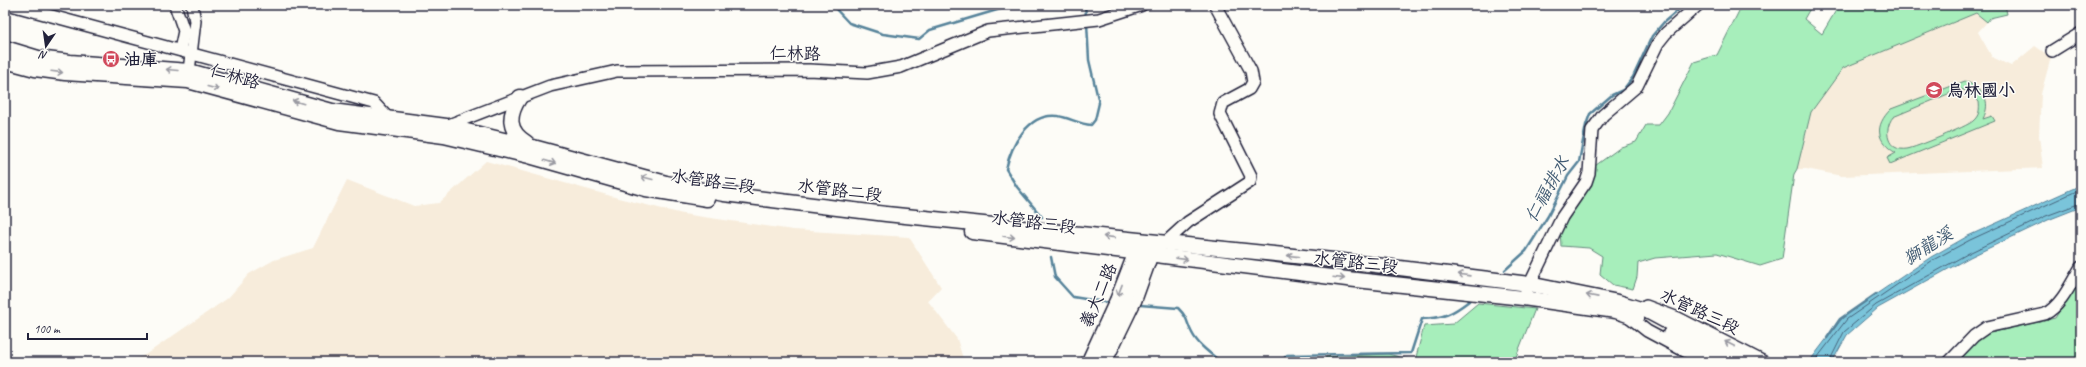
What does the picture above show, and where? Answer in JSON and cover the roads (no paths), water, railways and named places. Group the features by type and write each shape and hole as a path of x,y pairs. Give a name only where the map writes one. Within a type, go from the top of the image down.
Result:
{"main road":[{"name":"仁林路","path":"5,48 38,58 70,62 189,71 332,111 389,119 445,131"},
{"name":"仁林路","path":"5,61 35,69 65,73 188,81 339,122 445,131"},
{"path":"520,97 512,109 511,120 514,133 533,147"},
{"path":"445,131 533,147"},
{"name":"水管路三段","path":"445,131 646,189 682,196 1148,247 1343,261 1529,284 1618,302 1646,311 1742,362"},
{"name":"水管路二段","path":"533,147 666,183 724,194 1148,247"},
{"name":"水管路三段","path":"1148,247 1347,279 1523,298 1626,314 1645,320 1721,362"}],"street":[{"path":"11,5 374,103 389,119"},
{"path":"175,5 184,31 180,50"},
{"path":"189,71 195,21 192,5"},
{"name":"仁林路","path":"445,131 520,97 550,86 618,72 809,70 867,73 901,67 988,31 1099,19 1142,5"},
{"path":"1148,247 1250,182 1251,176 1220,114 1223,103 1249,88 1253,82 1251,71 1215,5"},
{"path":"1523,298 1562,217 1586,182 1589,173 1592,130 1603,115 1637,86 1658,44 1666,33 1698,5"},
{"path":"2052,51 2081,33"},
{"name":"義大二路","path":"1087,362 1116,299 1148,247"},
{"name":"義大二路","path":"1096,362 1148,247"},
{"name":"義大二路","path":"1106,362 1136,300 1148,247"},
{"path":"1949,362 1974,336 1987,327 2045,314 2051,311 2061,300 2081,266"},
{"name":"水管路三段","path":"1618,302 1652,307 1764,362"},
{"path":"1626,314 1647,331 1704,362"}],"water":[{"name":"獅龍溪","path":"2081,185 2081,207 2048,220 1970,257 1878,308 1847,335 1832,362 1809,362 1844,316 1931,257 1968,236"}],"waterway":[{"name":"仁福排水","path":"832,5 849,23 883,34 919,39 930,30 1014,5"},
{"name":"仁福排水","path":"1085,5 1086,16"},
{"name":"仁福排水","path":"1505,270 1526,251 1548,216 1568,176 1579,162 1586,125 1590,114 1612,95 1623,90 1633,77 1652,36 1664,22 1684,5"},
{"name":"仁福排水","path":"1042,217 1017,187 1006,169 1008,160 1023,132 1038,119 1047,116 1058,116 1091,125 1095,120 1099,103 1089,60 1087,23"},
{"name":"仁福排水","path":"1051,257 1055,277 1073,297 1110,303"},
{"name":"獅龍溪","path":"1827,338 1840,319 1876,294"},
{"name":"仁福排水","path":"1281,362 1287,355 1411,353 1422,319 1442,316 1458,309 1469,301"},
{"name":"仁福排水","path":"1140,305 1178,308 1186,318 1192,333 1198,341 1221,362"}],"place":[{"name":"油庫","path":"111,59"},
{"name":"烏林國小","path":"1934,90"}]}
